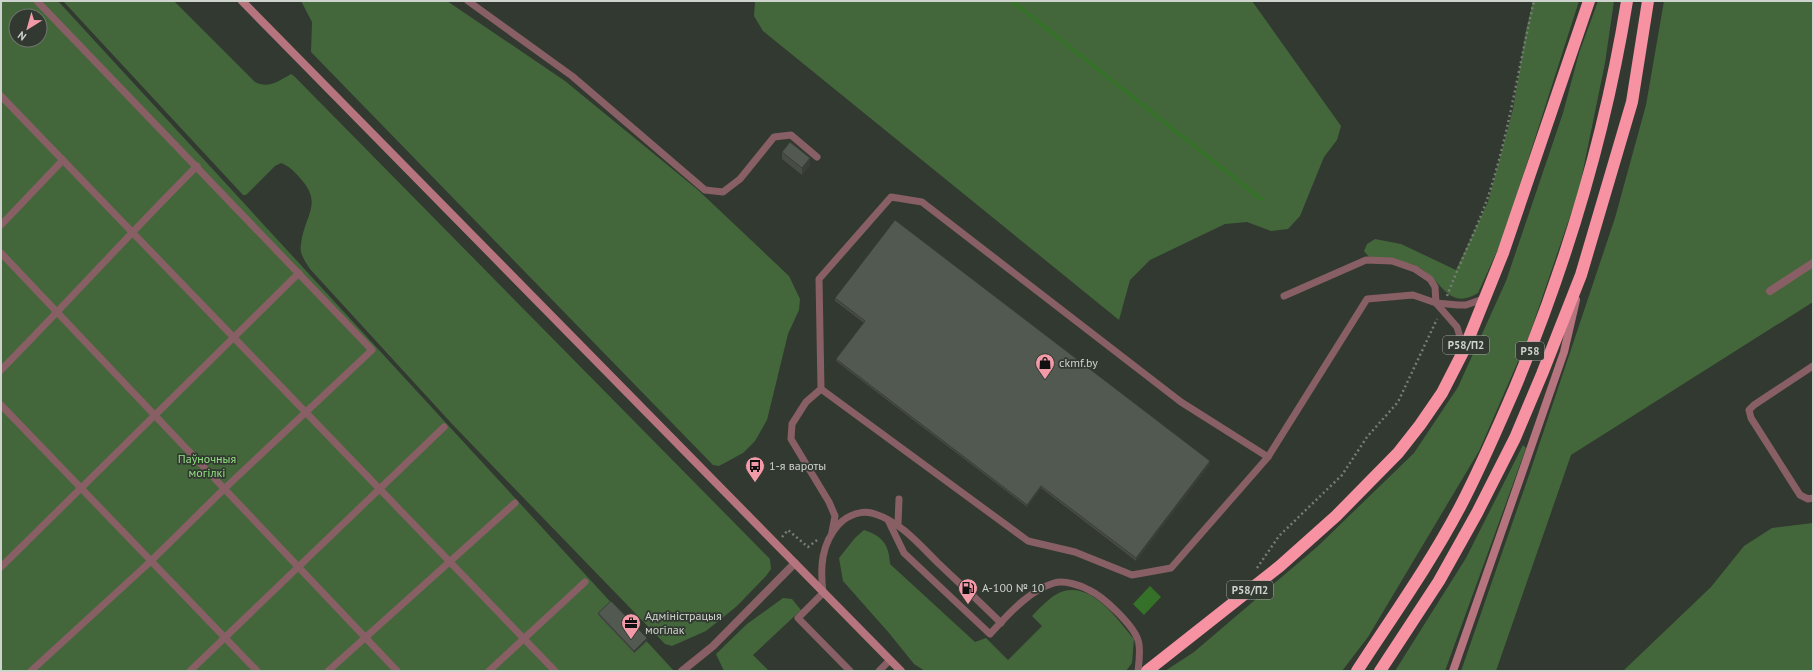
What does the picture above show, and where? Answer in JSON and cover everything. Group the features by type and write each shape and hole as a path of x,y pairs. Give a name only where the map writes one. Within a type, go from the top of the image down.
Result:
{"highway":[{"name":"Р58/П2","path":"1147,671 1280,566 1336,516 1398,453 1442,393 1464,350 1503,254 1589,1"},
{"name":"Р58","path":"1357,671 1422,572 1460,507 1497,430 1530,352 1556,284 1582,206 1606,109 1627,1"},
{"name":"Р58","path":"1380,671 1439,581 1481,506 1515,438 1581,275 1632,102 1648,1"}],"main road":[{"path":"242,1 731,500 901,671"},
{"path":"1453,671 1564,352 1581,275"}],"street":[{"path":"1770,291 1813,263"},
{"path":"682,671 712,646 795,563"}],"lane":[{"path":"31,671 151,561 224,489 372,350 37,1"},
{"path":"468,1 572,76 705,190 723,192 740,179 774,137 791,135 816,157"},
{"path":"2,101 63,160 234,336 555,671"},
{"path":"1,225 63,160"},
{"path":"1,370 57,313 132,231 197,166"},
{"path":"821,389 819,279 891,197 922,202 1181,402 1268,457"},
{"path":"1,253 397,671"},
{"path":"1284,296 1366,260 1392,261 1415,268 1430,279 1435,287 1436,303"},
{"path":"1,567 299,273"},
{"path":"821,389 1028,541 1075,552 1132,574 1171,568 1268,457 1367,299 1413,295 1436,303 1443,307 1457,327 1464,350"},
{"path":"1443,307 1466,305 1486,298"},
{"path":"1813,366 1754,405 1750,410 1751,418 1800,494 1808,499 1813,498"},
{"path":"821,389 806,402 792,424 791,439 829,502 835,516 832,532 823,555 821,572 823,592 798,618 850,671"},
{"path":"1,405 257,671"},
{"path":"190,671 299,568 444,427"},
{"path":"898,524 899,499"},
{"path":"328,671 515,503"},
{"path":"832,532 843,520 858,514 874,513 898,524 1001,622"},
{"path":"888,520 904,553 990,634 1020,604 1043,586 1056,582 1068,583 1089,590 1103,600 1126,623 1138,640 1138,671"},
{"path":"489,671 585,582"},
{"path":"879,671 890,660"}],"path":[{"path":"1256,569 1279,536 1342,475 1367,437 1398,402 1443,307 1458,267 1475,232 1489,193 1499,158 1534,1"}],"green space":[{"name":"Паўночныя могілкі","path":"1,1 58,1 674,671 1,671"},
{"path":"63,1 174,1 255,82 264,85 278,81 291,74 294,76 770,559 771,569 766,576 737,606 706,631 672,646 665,644 453,425 310,269 303,257 301,248 303,234 311,210 311,195 307,187 296,173 281,163 275,166 246,195 243,195"},
{"path":"301,1 447,1 565,81 698,190 789,276 800,299 799,310 788,334 767,420 755,441 743,453 719,466 713,465 311,52 312,22"},
{"path":"755,1 1252,1 1341,126 1337,140 1324,157 1300,216 1288,229 1271,231 1247,222 1225,224 1150,260 1130,280 1119,320 763,31 754,16"},
{"path":"1533,1 1579,1 1503,238 1478,293 1468,298 1459,298 1452,296 1445,291 1433,278 1418,267 1401,262 1369,257 1364,251 1367,244 1375,239 1401,244 1456,270 1488,202 1513,109 1526,31"},
{"path":"1598,1 1614,1 1605,63 1579,190 1529,336 1479,451 1368,637 1342,671 1165,671 1194,652 1317,547 1414,453 1458,387 1506,281 1563,113 1579,53"},
{"path":"1664,1 1813,1 1813,302 1571,455 1496,671 1461,671 1529,475 1615,218 1646,105"},
{"path":"1523,445 1526,448 1445,671 1395,671 1466,558"},
{"path":"1813,523 1813,671 1623,671 1711,587 1744,546 1772,528"},
{"path":"864,530 876,535 884,542 888,552 890,564 975,642 986,638 1008,660 1042,626 1032,616 1055,595 1064,591 1075,590 1085,592 1104,605 1134,639 1132,663 1126,671 925,671 914,664 843,581 839,558 855,538"},
{"path":"783,598 792,599 801,610 753,655 769,671 724,671 716,654 747,624"}],"shaded area":[{"path":"1150,586 1161,597 1144,615 1133,604"}],"building":[{"path":"790,142 810,158 802,168 782,152"},
{"path":"895,220 1210,461 1136,558 1041,486 1027,505 836,359 865,321 835,298"},
{"path":"611,601 647,638 634,651 598,613"}],"waterway":[{"path":"1012,1 1261,199"}],"place":[{"name":"ckmf.by","path":"1045,380"},
{"name":"1-я вароты","path":"755,483"},
{"name":"А-100 № 10","path":"968,605"},
{"name":"Адміністрацыя могілак","path":"631,640"}]}
